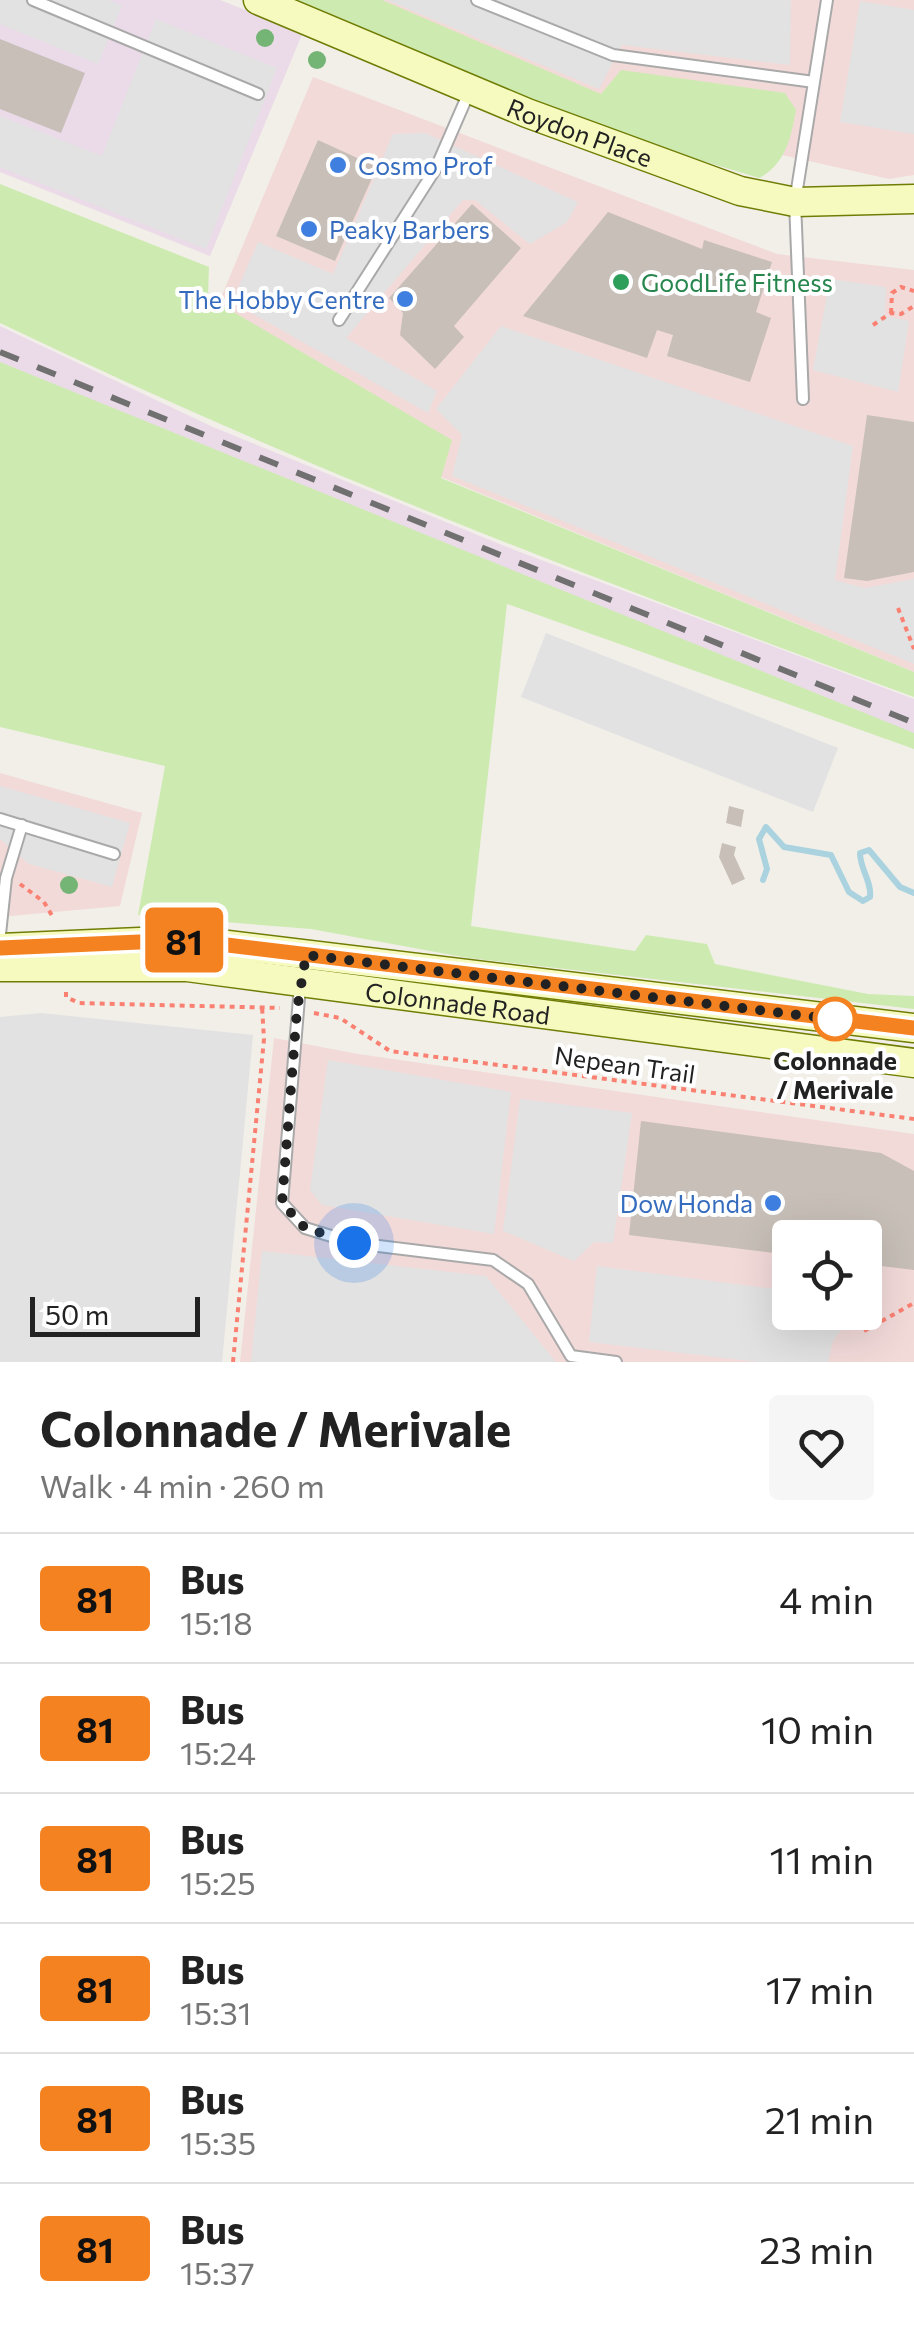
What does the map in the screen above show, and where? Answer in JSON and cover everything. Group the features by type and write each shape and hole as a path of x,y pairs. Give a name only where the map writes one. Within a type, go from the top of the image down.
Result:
{"street":[{"name":"Roydon Place","path":"258,0 666,168 740,191 796,202 914,200"},
{"name":"Colonnade Road","path":"0,948 186,940 914,1028"},
{"name":"Colonnade Road","path":"0,966 187,968 914,1062"}],"lane":[{"path":"32,0 258,94"},
{"path":"477,0 613,54 814,82"},
{"path":"803,398 796,202 827,0"},
{"path":"339,320 436,168 470,90"},
{"path":"0,819 114,854"},
{"path":"0,934 6,878 22,825"},
{"path":"306,955 300,984 282,1203 305,1228 354,1243 493,1260 528,1284 572,1356 616,1362"}],"path":[{"path":"873,325 890,312 892,293 901,287 914,290"},
{"path":"890,312 900,314 914,306"},
{"path":"898,608 914,649"},
{"path":"6,878 31,889 58,928"},
{"path":"67,966 66,997 79,1003 262,1006 264,1039 233,1362"},
{"name":"Nepean Trail","path":"340,1018 390,1051 914,1120"},
{"path":"864,1331 914,1303"}],"shaded area":[{"path":"0,0 220,0 303,32 210,256 0,172"},
{"path":"0,0 109,0 122,6 98,64 0,24"},
{"path":"347,0 914,0 914,175 889,179 608,116"},
{"path":"387,0 791,0 790,65 622,45 599,89"},
{"path":"860,1 914,10 914,134 840,122"},
{"path":"156,19 277,68 206,249 0,167 0,116 102,156"},
{"path":"313,77 777,254 914,270 914,672 436,475 195,360"},
{"path":"425,133 578,202 567,222 530,244 475,200 463,200 346,338 437,391 428,413 232,302 258,242 333,274 393,134"},
{"path":"830,279 886,287 885,316 909,321 898,392 813,370"},
{"path":"0,326 213,427 517,551 914,699 914,735 0,364"},
{"path":"501,326 853,446 835,580 865,588 914,579 914,664 452,476 462,435 436,409"},
{"path":"546,633 838,748 813,812 521,697"},
{"path":"0,773 142,813 120,906 0,917"},
{"path":"0,786 130,823 112,887 29,864 0,839"},
{"path":"41,1013 253,1035 222,1362 0,1362 0,1017"},
{"path":"274,1038 358,1054 914,1134 914,1362 240,1362"},
{"path":"328,1060 511,1092 494,1234 322,1205 310,1190"},
{"path":"520,1099 632,1113 613,1243 594,1242 574,1261 503,1231"},
{"path":"262,1251 486,1276 556,1362 251,1362"},
{"path":"597,1266 772,1289 772,1330 841,1330 833,1341 828,1362 758,1362 589,1342"}],"green space":[{"path":"297,0 382,0 601,94 621,70 785,93 796,110 792,131 781,158 759,178 604,131"},
{"path":"0,184 209,267 208,297 452,440 441,478 914,672 914,697 339,475 0,323"},
{"path":"0,362 914,733 914,749 507,604 471,926 635,951 646,935 707,944 715,964 868,994 914,996 914,1009 468,958 311,929 138,915 165,766 0,727"}],"building":[{"path":"0,39 85,73 61,133 0,109"},
{"path":"318,140 377,167 335,261 276,236"},
{"path":"472,204 521,248 454,326 464,337 435,369 400,335 403,313 389,298"},
{"name":"GoodLife Fitness","path":"608,212 702,249 704,240 772,262 756,312 771,318 750,382 667,356 673,335 657,330 647,358 523,316"},
{"path":"867,415 914,422 914,572 867,581 844,578"},
{"path":"729,806 744,810 741,827 726,823"},
{"path":"722,843 736,847 734,855 745,879 732,885 719,857"},
{"name":"Dow Honda","path":"641,1121 881,1153 914,1171 914,1270 882,1266 882,1220 772,1220 772,1253 629,1235"}],"waterway":[{"path":"763,880 767,869 759,839 766,827 784,847 831,855 849,892 863,901 870,897 870,891 860,853 869,850 900,887 914,893"}],"railway":[{"path":"0,352 914,723"}],"bus line":[{"name":"81","path":"0,948 186,940 914,1028"}],"place":[{"name":"Cosmo Prof","path":"338,165"},
{"name":"Peaky Barbers","path":"309,229"},
{"name":"GoodLife Fitness","path":"621,282"},
{"name":"The Hobby Centre","path":"405,299"},
{"name":"Colonnade / Merivale","path":"835,1019"},
{"name":"Dow Honda","path":"773,1203"}],"route":[{"path":"354,1243 305,1228 282,1203 297,1010 306,955 840,1020 835,1019"}]}
